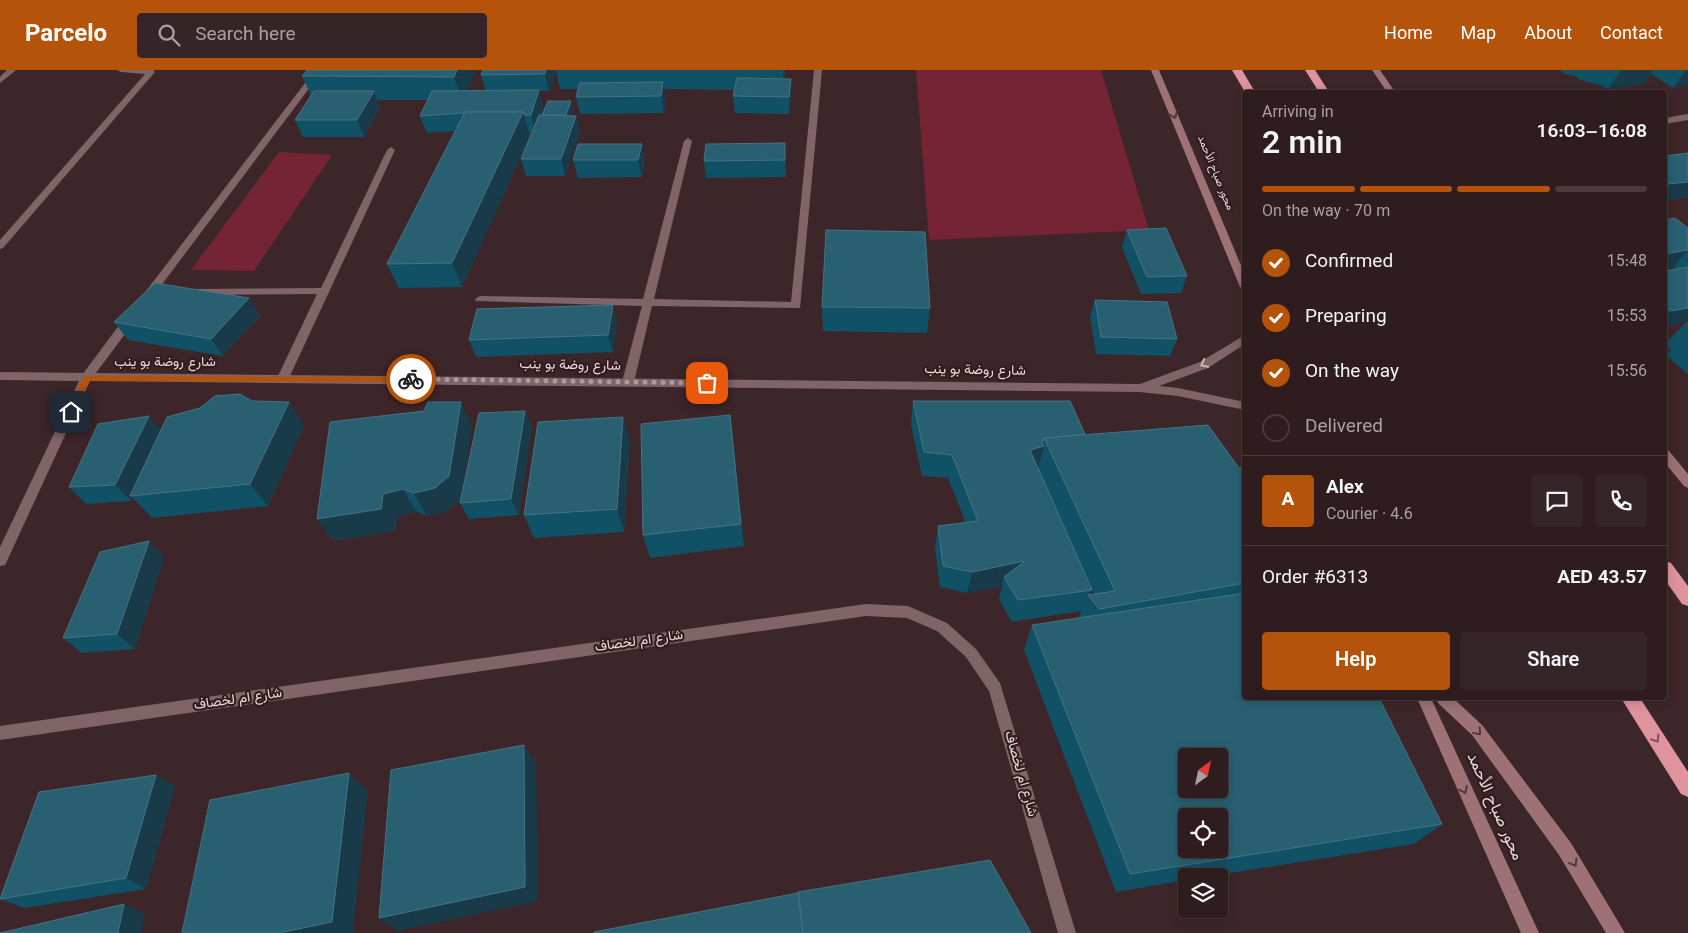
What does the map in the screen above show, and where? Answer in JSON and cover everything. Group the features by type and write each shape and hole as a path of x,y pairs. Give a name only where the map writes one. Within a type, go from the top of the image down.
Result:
{"highway":[{"path":"1238,70 1249,90"},
{"path":"1310,70 1323,90"},
{"path":"1667,571 1688,599"},
{"path":"1631,700 1688,788"}],"street":[{"path":"0,81 12,70"},
{"path":"0,246 151,72 121,70"},
{"path":"0,561 86,378 110,345 155,293 319,70"},
{"path":"480,299 796,306 818,70"},
{"name":"محور صباح الأحمد","path":"1155,70 1242,281"},
{"path":"1376,70 1390,90"},
{"path":"1667,121 1688,117"},
{"path":"628,382 688,141"},
{"path":"284,378 391,150"},
{"path":"189,292 324,291"},
{"name":"شارع روضة بو ينب","path":"1139,388 1204,365 1242,341"},
{"name":"شارع روضة بو ينب","path":"0,376 1139,388 1178,392 1242,405"},
{"path":"1667,457 1688,483"},
{"path":"1677,470 1688,479"},
{"name":"شارع ام لخصاف","path":"0,734 866,610 908,612 942,627 972,653 995,688 1067,933"},
{"name":"محور صباح الأحمد","path":"1425,700 1530,933"},
{"path":"1445,700 1477,730 1565,849 1616,933"}],"shaded area":[{"path":"916,70 1101,70 1149,230 929,240"},
{"path":"279,152 332,155 254,271 191,270"}],"building":[{"path":"307,70 457,70 454,77 302,76"},
{"path":"483,70 546,70 545,74 481,75"},
{"path":"737,78 791,79 789,97 733,96"},
{"path":"663,82 661,96 576,97 580,83"},
{"path":"539,90 531,115 524,115 523,112 465,112 420,116 432,91"},
{"path":"314,91 374,91 357,120 295,120"},
{"path":"548,101 571,101 566,115 542,115"},
{"path":"465,112 523,112 452,263 387,264"},
{"path":"539,115 576,116 561,159 521,159"},
{"path":"785,143 785,160 704,161 706,144"},
{"path":"578,144 642,144 638,160 573,160"},
{"path":"1688,153 1688,182 1667,183 1667,156"},
{"path":"1675,218 1688,228 1688,250 1667,254 1667,220"},
{"path":"1166,228 1187,276 1147,277 1127,230"},
{"path":"826,230 925,232 930,308 822,307"},
{"path":"1688,267 1688,308 1671,311 1667,308 1667,271"},
{"path":"155,283 249,298 211,339 114,322"},
{"path":"1095,300 1167,302 1177,339 1101,337"},
{"path":"613,305 608,335 469,340 477,309"},
{"path":"240,394 252,401 289,402 250,484 130,496 167,417 200,408 215,396"},
{"path":"913,401 1070,401 1085,434 1044,438 1042,443 1044,446 1030,450 1092,590 1018,600 1004,577 1025,561 972,572 943,566 938,526 978,521 952,455 924,452"},
{"path":"428,402 461,402 449,476 435,488 414,493 403,489 383,494 381,509 317,519 330,422 424,411"},
{"path":"525,411 511,499 460,503 479,413"},
{"path":"730,415 741,524 643,535 641,424"},
{"path":"149,416 115,485 69,487 98,424"},
{"path":"623,417 617,509 524,515 538,422"},
{"path":"1208,425 1239,468 1242,468 1242,584 1099,609 1088,595 1115,591 1044,438"},
{"path":"149,541 117,634 63,638 100,552"},
{"path":"1242,593 1242,700 1380,700 1442,824 1130,874 1032,625"},
{"path":"524,745 525,887 379,918 391,770"},
{"path":"349,773 332,922 279,933 182,933 210,800"},
{"path":"156,775 126,878 0,899 39,792"},
{"path":"990,860 1031,933 803,933 798,892"},
{"path":"798,893 803,933 594,933 594,932"},
{"path":"124,904 118,933 0,933"}],"way so far":[{"path":"411,379 707,383"}],"route":[{"path":"71,412 86,378 411,379"}]}
